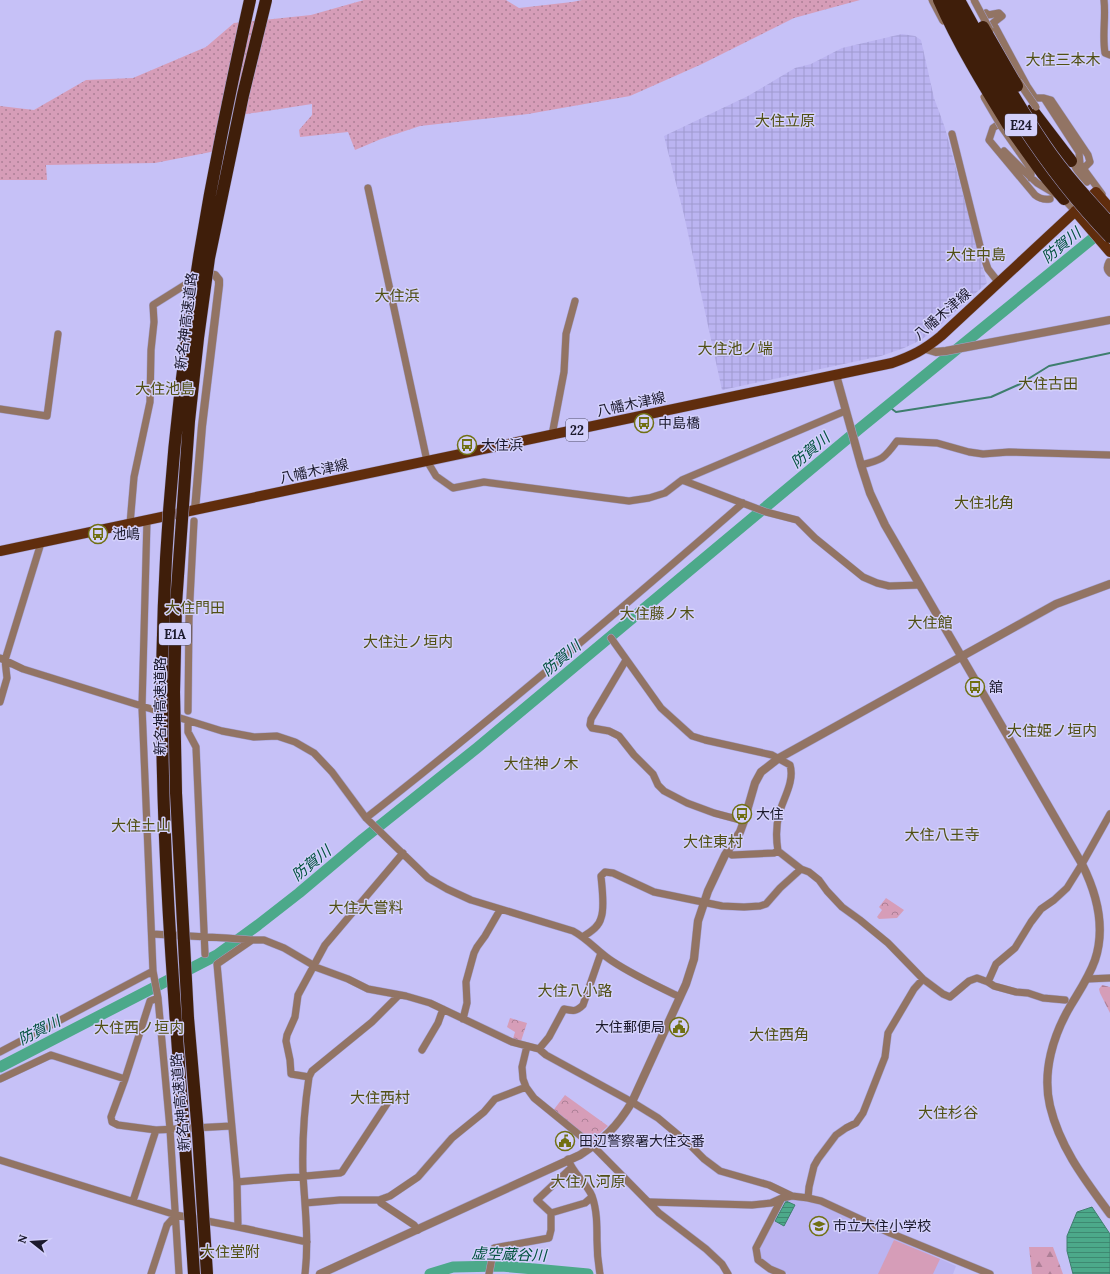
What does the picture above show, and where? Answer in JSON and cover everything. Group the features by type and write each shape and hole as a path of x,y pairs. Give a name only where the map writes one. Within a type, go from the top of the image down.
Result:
{"highway":[{"name":"新名神高速道路","path":"194,1274 176,1028 165,827 162,703 163,614 176,439 197,268 211,187 250,0"},
{"name":"新名神高速道路","path":"207,1274 180,887 174,700 176,604 189,421 209,258 243,95 266,0"},
{"path":"939,0 952,28 1006,127 1064,199"},
{"name":"E24","path":"949,0 988,72 1039,151 1106,239"},
{"name":"E24","path":"959,0 995,66 1046,146 1066,173 1110,223"},
{"path":"967,0 1034,109 1071,161"}],"main road":[{"path":"1096,192 1110,208"},
{"name":"八幡木津線","path":"0,551 892,363 926,348 941,336 1096,192"},
{"path":"1074,212 1090,230 1106,239 1110,252"}],"street":[{"path":"932,0 963,60 1031,169 1031,178"},
{"path":"974,0 1034,109"},
{"path":"1104,0 1105,10 1103,41 1106,53 1110,55"},
{"path":"986,13 988,15 999,13 1002,16 993,23 1035,98"},
{"path":"1050,199 1046,200 1035,195 989,140 993,128 1035,98 1051,100 1088,155 1090,162 1086,166"},
{"path":"1044,98 1079,152 1080,164 1098,190 1110,202"},
{"path":"952,134 980,246 988,269 999,283"},
{"path":"990,137 1031,178 1064,199 1074,212"},
{"path":"1071,161 1096,192"},
{"path":"368,188 427,461 436,476 453,488 484,482 629,501 650,498 665,493 682,480 845,411"},
{"path":"1109,262 1107,266 1110,273"},
{"path":"130,524 134,477 150,402 151,350 154,322 153,305 203,274 215,275 219,280 219,286 202,426 195,510"},
{"path":"552,435 564,372 566,334 575,301"},
{"path":"926,348 936,352 953,350 1110,320"},
{"path":"0,408 47,416 58,334"},
{"path":"836,375 845,411 870,493 885,525 1082,864 1091,882 1100,919 1099,943 1095,960 1087,979 1070,1006 1056,1034 1051,1049 1047,1087 1050,1106 1059,1137 1070,1158 1110,1214"},
{"path":"861,465 879,461 888,455 897,441 937,443 969,452 983,454 1009,452 1110,455"},
{"path":"682,480 766,512 797,520 815,538 863,577 876,583 889,586 920,585"},
{"path":"366,818 450,752 743,503"},
{"path":"147,520 142,707 153,971 158,998 170,1130 179,1274"},
{"path":"188,711 189,618 194,521"},
{"path":"0,702 7,678 2,659 42,542"},
{"path":"592,1197 585,1202 551,1213 548,1212 536,1200 570,1163 610,1132 621,1120 632,1102 680,998 694,959 698,921 708,891 727,852 740,832 755,783 761,772 779,758 1056,604 1110,584"},
{"path":"611,638 661,708 692,736 759,752 779,758 790,765 792,772 778,822 776,840 778,851 801,869 809,872 819,880 826,892 842,907 888,943 923,979 942,994 950,997 969,981 977,978 994,986 1043,998 1065,1000"},
{"path":"2,659 23,669 222,731 254,737 277,736 295,742 314,753 332,772 366,818 428,878 447,889 472,900 500,910 560,926 584,936 601,953 613,962 680,998"},
{"path":"626,660 591,719 590,724 592,728 609,731 619,736 634,755 653,774 658,785 664,791 687,803 714,813 744,821"},
{"path":"188,721 188,732 196,747 205,954"},
{"path":"988,982 996,964 1015,948 1041,909 1067,888 1110,814"},
{"path":"727,852 732,854 774,853 778,851"},
{"path":"309,1077 290,1074 290,1060 286,1041 295,1017 298,995 329,942 403,853"},
{"path":"584,936 594,929 602,919 603,897 601,876 605,872 613,873 654,892 704,903 734,907 760,906 766,904 780,888 801,869"},
{"path":"463,1019 467,1003 466,982 474,953 500,910"},
{"path":"152,934 264,940 284,948 315,966 348,979 368,989 406,996 430,1003 512,1042 539,1049 546,1055 632,1102 658,1118 689,1144 704,1159 720,1171 769,1185 792,1196 821,1201 890,1233 990,1274"},
{"path":"238,1227 237,1182 217,964 251,940"},
{"path":"539,1049 549,1037 564,1009 573,1012 579,1010 583,1005 601,953"},
{"path":"1,1051 153,971"},
{"path":"1087,979 1110,978"},
{"path":"808,1198 809,1186 814,1166 836,1135 856,1123 863,1113 885,1057 888,1033 914,989 923,979"},
{"path":"305,1274 307,1242 303,1129 309,1077 312,1071 372,1022 399,995"},
{"path":"158,998 150,1001 111,1117 112,1122 118,1125 156,1130 231,1126"},
{"path":"422,1050 438,1023 442,1009"},
{"path":"527,1046 522,1067 523,1079 526,1087 534,1098 593,1146 650,1202 659,1213 706,1249 722,1264 728,1274"},
{"path":"0,1079 51,1055 124,1078"},
{"path":"305,1203 340,1200 380,1200 390,1196 418,1177 452,1138 484,1112 495,1099 526,1087"},
{"path":"237,1182 342,1172 392,1096"},
{"path":"133,1201 156,1130"},
{"path":"0,1160 133,1201 176,1216 238,1227 307,1242"},
{"path":"570,1163 588,1188 592,1197 597,1221 599,1272"},
{"path":"320,1274 570,1163"},
{"path":"650,1202 752,1205 771,1203 782,1198 792,1196"},
{"path":"782,1198 756,1248 758,1260 782,1274"},
{"path":"380,1200 382,1204 414,1225 418,1230"},
{"path":"489,1274 494,1248 549,1238 551,1230 551,1213"},
{"path":"151,1274 167,1226 176,1216"}],"shaded area":[{"path":"902,34 915,36 921,40 934,98 945,128 987,283 938,327 921,340 904,348 881,356 722,390 684,215 664,136 748,96 795,68 811,64 842,48"},
{"name":"市立大住小学校","path":"790,1197 805,1202 820,1204 956,1266 953,1274 788,1274 761,1260 758,1249 783,1200"},
{"path":"786,1201 795,1205 784,1226 775,1221"},
{"path":"1092,1207 1110,1234 1110,1274 1073,1274 1067,1251 1067,1236 1077,1212"}],"green space":[{"path":"364,0 506,0 519,8 582,0 860,0 794,18 702,64 630,96 528,114 420,126 381,139 355,150 348,132 300,137 299,130 312,115 312,104 221,118 226,149 155,163 46,165 47,180 0,180 0,106 34,110 86,80 133,78 206,47 234,23 311,15"},
{"path":"886,898 904,910 897,918 879,919 877,917 882,910 879,907"},
{"path":"1102,985 1110,987 1110,1013 1100,993 1099,989"},
{"path":"510,1018 527,1023 520,1044 512,1042 515,1032 507,1027"},
{"path":"565,1095 608,1126 589,1143 552,1112"},
{"path":"894,1240 940,1259 933,1274 878,1274"},
{"path":"1029,1247 1053,1247 1063,1274 1032,1274"}],"waterway":[{"name":"防賀川","path":"0,1067 217,955 258,925 477,748 859,429 1103,230"},
{"path":"888,406 896,412 991,397 1020,384 1049,366 1110,353"},
{"name":"虚空蔵谷川","path":"430,1274 453,1267 501,1266 588,1274"}],"place":[{"name":"中島橋","path":"644,423"},
{"name":"大住浜","path":"467,445"},
{"name":"池嶋","path":"98,534"},
{"name":"舘","path":"975,687"},
{"name":"大住","path":"742,814"},
{"name":"大住郵便局","path":"679,1027"},
{"name":"田辺警察署大住交番","path":"565,1141"},
{"name":"市立大住小学校","path":"819,1226"}],"district":[{"name":"大住三本木","path":"1063,59"},
{"name":"大住立原","path":"785,120"},
{"name":"大住中島","path":"976,254"},
{"name":"大住浜","path":"397,295"},
{"name":"大住池ノ端","path":"735,348"},
{"name":"大住古田","path":"1048,383"},
{"name":"大住池島","path":"165,388"},
{"name":"大住北角","path":"984,502"},
{"name":"大住門田","path":"195,607"},
{"name":"大住藤ノ木","path":"657,613"},
{"name":"大住館","path":"930,622"},
{"name":"大住辻ノ垣内","path":"408,641"},
{"name":"大住姫ノ垣内","path":"1052,730"},
{"name":"大住神ノ木","path":"541,763"},
{"name":"大住土山","path":"141,825"},
{"name":"大住八王寺","path":"942,834"},
{"name":"大住東村","path":"713,841"},
{"name":"大住大嘗料","path":"366,907"},
{"name":"大住八小路","path":"575,990"},
{"name":"大住西ノ垣内","path":"139,1027"},
{"name":"大住西角","path":"779,1034"},
{"name":"大住西村","path":"380,1097"},
{"name":"大住杉谷","path":"948,1112"},
{"name":"大住八河原","path":"588,1181"},
{"name":"大住堂附","path":"230,1251"}]}
